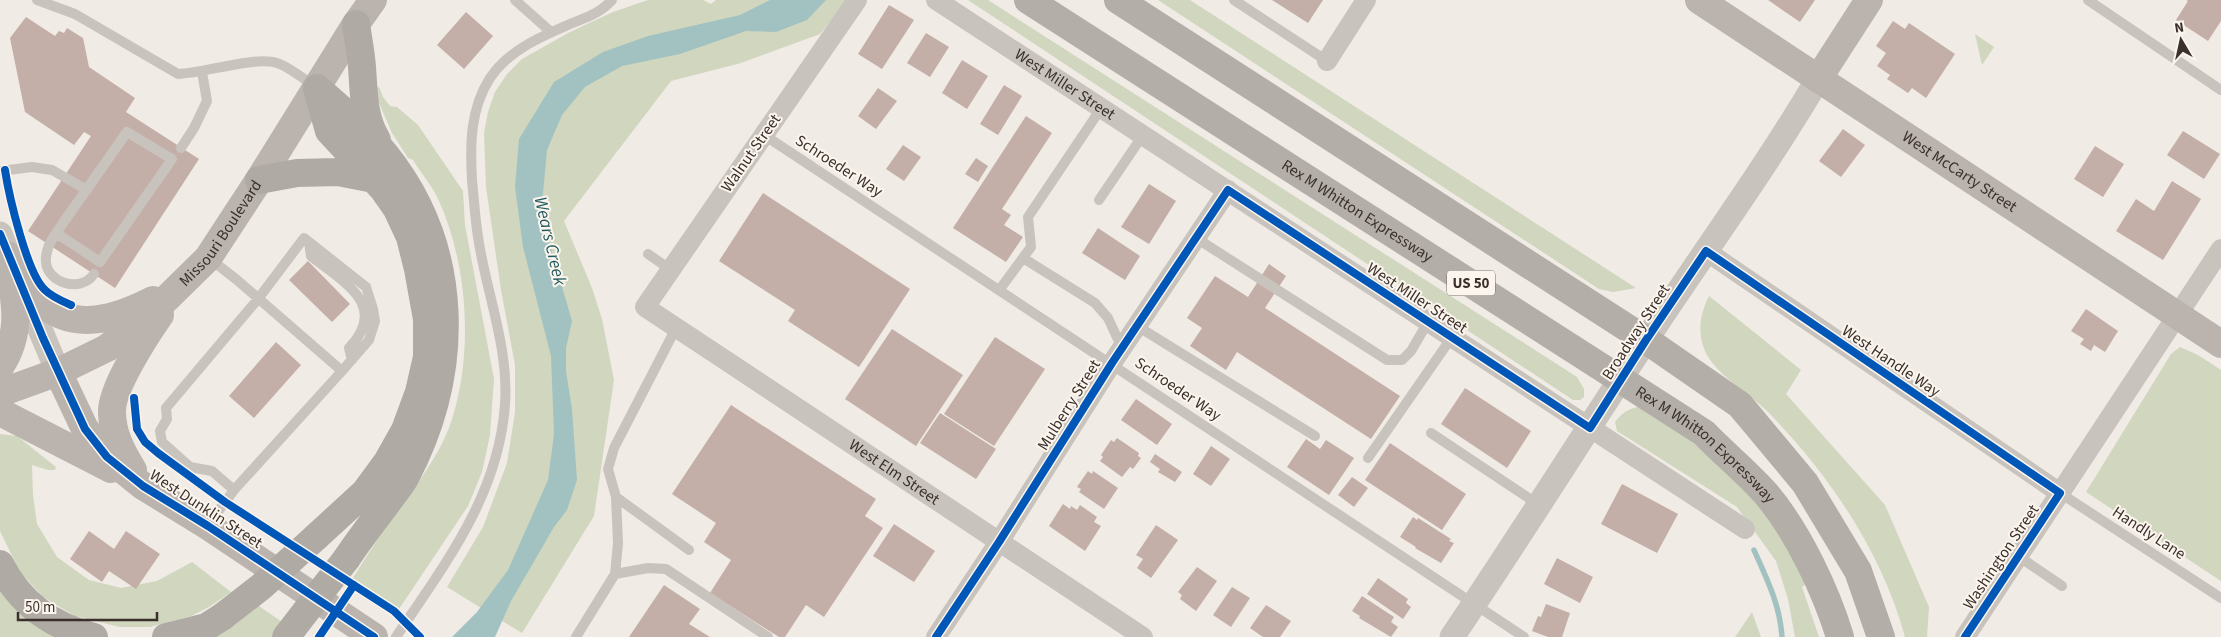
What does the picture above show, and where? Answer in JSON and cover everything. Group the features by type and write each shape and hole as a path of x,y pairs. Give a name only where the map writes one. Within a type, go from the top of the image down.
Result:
{"highway":[{"name":"Rex M Whitton Expressway","path":"1028,0 1704,433 1767,495 1795,537 1830,604 1840,637"},
{"name":"US 50","path":"1118,0 1646,340 1740,405 1805,483 1858,571 1881,637"},
{"path":"286,637 404,480 427,430 444,361 445,306 439,263 419,206 372,131 362,92 362,67 356,24"},
{"path":"316,88 342,109 384,152"},
{"path":"166,637 206,627 222,617 262,586 365,492 387,462 405,430 419,392 427,357 427,318 410,237 397,209 374,179 330,131 316,88"},
{"path":"259,180 297,173 338,172 374,179"},
{"path":"0,564 18,592 37,611 56,624 94,637"}],"main road":[{"name":"Missouri Boulevard","path":"0,393 58,372 107,348 156,309 208,258 373,0"},
{"name":"West McCarty Street","path":"1699,0 2221,344"},
{"name":"Broadway Street","path":"1818,79 1869,0"},
{"path":"4,244 40,301 51,311 74,319 100,320 122,314 183,284"},
{"path":"0,366 9,353 15,336 14,298 4,244"},
{"path":"143,486 114,433 111,410 124,373 151,328 183,284"},
{"name":"West Dunklin Street","path":"58,372 84,429 107,457 143,486 378,637"},
{"path":"0,412 143,486"}],"street":[{"name":"Walnut Street","path":"645,307 857,0"},
{"name":"West Miller Street","path":"936,0 1745,529"},
{"path":"1327,62 1366,0"},
{"name":"Broadway Street","path":"1452,637 1540,506 1646,340 1818,79"},
{"name":"Mulberry Street","path":"936,637 999,542 1117,355 1228,190"},
{"path":"4,244 58,372"},
{"name":"Washington Street","path":"1965,637 2221,249"},
{"name":"West Handle Way","path":"1706,251 2060,493"},
{"name":"West Elm Street","path":"645,307 1143,637"}],"lane":[{"path":"37,0 75,14 178,74 202,72 256,60 277,63 316,88"},
{"path":"515,0 551,32"},
{"path":"378,637 458,545 482,499 499,447 505,404 505,371 478,237 470,148 473,121 490,79 505,60 530,42 601,12 612,0"},
{"path":"1234,0 1327,62"},
{"path":"2088,0 2221,90"},
{"path":"182,148 208,101 202,72"},
{"path":"1000,289 1031,246 1028,217 1102,108"},
{"path":"56,233 100,262 172,159 127,132 56,233 48,245 45,264 51,274 66,284 78,285 88,282 94,274"},
{"name":"Schroeder Way","path":"764,135 1000,289 1117,355 1524,637"},
{"path":"1099,200 1143,135"},
{"path":"0,171 32,167 52,170 86,190"},
{"path":"208,526 234,490 369,340 375,321 366,287 304,238 258,299 166,408 167,419 160,432 162,442 190,466 212,471 234,490"},
{"path":"1196,238 1387,360 1402,360 1411,351 1428,322"},
{"path":"648,254 671,270"},
{"path":"208,258 342,371"},
{"path":"1023,258 1095,303 1108,318 1117,355"},
{"path":"1137,326 1315,436"},
{"path":"576,637 615,574 618,543 616,497 608,470 614,448 676,328"},
{"path":"1368,458 1452,337"},
{"path":"1431,433 1540,506"},
{"name":"Handly Lane","path":"2060,493 2221,598"},
{"path":"616,497 689,550"},
{"path":"2018,556 2062,586"},
{"path":"615,574 648,568 666,569 768,637"}],"green space":[{"path":"648,0 703,0 711,4 716,0 848,0 820,34 741,63 671,81 564,221 592,288 602,319 614,380 594,516 522,633 447,587 483,527 507,463 515,412 515,365 501,290 486,187 484,133 488,112 495,92 507,74 522,59 570,32 613,12"},
{"path":"968,0 988,0 1577,377 1584,389 1584,397 1580,400 1573,400"},
{"path":"1158,0 1190,0 1636,288 1613,292 1599,289"},
{"path":"1975,34 1994,47 1982,65"},
{"path":"379,87 383,97 390,106 397,107 418,125 463,191 465,225 494,379 490,435 482,472 468,506 399,609 353,578 432,462 444,440 457,401 462,373 465,344 465,314 457,255 449,227 434,191 413,160 408,158 392,133 373,89"},
{"path":"1709,296 1801,370 1786,394 1885,505 1929,607 1927,637 1905,637 1895,605 1868,545 1851,516 1812,461 1768,412 1716,368 1710,359 1705,351 1700,330 1703,310"},
{"path":"2180,347 2198,355 2221,370 2221,581 2086,492 2171,354"},
{"path":"1644,406 1698,444 1722,464 1763,511 1787,546 1807,583 1802,587 1819,637 1795,637 1788,599 1776,561 1737,507 1617,431 1615,422 1621,415 1631,409"},
{"path":"0,434 17,436 56,467 55,470 48,470 32,465 33,495 37,524 57,557 89,580 121,588 157,581 192,562 231,592 209,607 191,616 150,627 120,627 75,616 43,597 20,572 0,531"},
{"path":"0,586 65,637 0,637"},
{"path":"259,606 285,624 275,637 209,637"},
{"path":"1752,612 1761,637 1735,637"}],"water":[{"path":"770,0 826,0 807,20 776,32 746,31 680,54 622,66 585,87 562,115 547,150 541,215 572,321 566,348 566,371 572,409 577,480 567,510 554,527 511,601 495,637 452,637 477,612 508,570 548,480 554,434 551,356 523,247 515,187 519,139 554,82 603,52 648,36 740,15"}],"building":[{"path":"1272,0 1323,0 1308,23"},
{"path":"1768,0 1815,0 1800,22"},
{"path":"2186,0 2221,0 2221,21 2208,41 2176,20 2188,1"},
{"path":"889,5 914,20 882,69 858,54"},
{"path":"466,12 493,36 464,69 437,45"},
{"path":"26,17 55,36 59,31 64,33 67,28 83,38 89,67 135,98 126,112 199,159 115,288 28,231 91,136 84,132 74,145 25,112 10,38"},
{"path":"1893,21 1905,29 1909,23 1955,54 1926,98 1912,88 1908,93 1887,79 1890,75 1877,66 1886,53 1876,46"},
{"path":"926,33 949,47 930,77 907,63"},
{"path":"962,60 988,76 967,109 942,93"},
{"path":"1004,85 1022,96 998,135 980,124"},
{"path":"878,88 897,101 876,129 858,116"},
{"path":"1026,116 1052,133 1002,209 1011,215 1004,225 1023,237 1006,262 953,228"},
{"path":"1843,129 1865,145 1841,177 1819,161"},
{"path":"2183,131 2220,154 2204,179 2167,155"},
{"path":"903,145 921,157 904,181 886,169"},
{"path":"2095,146 2124,164 2103,197 2074,179"},
{"path":"976,158 988,166 978,182 965,174"},
{"path":"2172,181 2201,199 2163,260 2116,231 2136,199 2154,211"},
{"path":"1149,184 1176,201 1149,244 1121,227"},
{"path":"763,193 910,289 859,367 788,321 795,310 719,261"},
{"path":"1098,228 1140,256 1125,280 1082,253"},
{"path":"308,261 350,304 332,322 289,280"},
{"path":"1269,264 1286,276 1265,308 1400,396 1371,439 1237,352 1226,370 1190,346 1202,328 1187,318 1215,276 1248,297"},
{"path":"2086,309 2118,331 2105,352 2094,345 2091,351 2080,344 2084,339 2071,331"},
{"path":"892,329 963,375 916,446 845,399"},
{"path":"995,337 1045,369 994,446 944,414"},
{"path":"276,342 301,365 254,418 229,396"},
{"path":"1465,388 1531,431 1507,468 1441,424"},
{"path":"1136,399 1172,424 1157,445 1121,420"},
{"path":"731,405 876,499 865,516 883,528 824,617 806,605 785,637 779,637 710,593 731,560 704,542 716,523 672,494"},
{"path":"940,413 996,449 976,479 920,443"},
{"path":"1117,438 1139,453 1138,456 1141,458 1133,469 1130,467 1122,477 1100,461 1103,457 1101,455 1111,440 1114,442"},
{"path":"1306,439 1320,449 1326,440 1354,458 1329,495 1287,467"},
{"path":"1390,443 1466,494 1442,530 1365,480"},
{"path":"1211,446 1230,459 1211,486 1193,474"},
{"path":"1155,454 1182,472 1175,482 1158,472 1160,469 1150,462"},
{"path":"1088,471 1092,474 1093,471 1118,488 1104,509 1079,492 1081,489 1077,487"},
{"path":"1352,477 1368,488 1354,507 1338,495"},
{"path":"1622,484 1678,514 1657,553 1601,524"},
{"path":"1063,504 1070,509 1071,506 1077,510 1080,505 1097,517 1094,522 1101,526 1085,551 1049,526"},
{"path":"1413,517 1417,520 1418,518 1451,539 1449,541 1454,543 1441,563 1400,537"},
{"path":"894,524 935,551 914,582 873,556"},
{"path":"1156,525 1178,540 1151,578 1137,568 1143,559 1136,555"},
{"path":"89,531 114,549 126,531 160,554 136,589 109,571 102,582 70,559"},
{"path":"1557,558 1593,577 1580,603 1544,584"},
{"path":"1197,567 1217,581 1196,611 1180,599 1182,595 1178,592"},
{"path":"1378,578 1408,599 1406,603 1411,607 1403,619 1367,594"},
{"path":"664,585 700,609 689,624 710,637 629,637"},
{"path":"1232,587 1250,598 1231,627 1213,615"},
{"path":"1362,596 1394,617 1391,622 1398,627 1391,637 1359,618 1360,616 1352,611"},
{"path":"1546,604 1570,613 1562,637 1548,637 1532,631 1538,616 1541,617"},
{"path":"1266,605 1291,621 1280,637 1263,637 1250,628"}],"waterway":[{"path":"1754,550 1776,603 1782,637"}],"cycle path":[{"path":"5,170 10,197 25,252 38,281 54,297 71,305"},
{"path":"936,637 999,542 1112,363 1228,190 1590,428 1706,251 2060,493 1965,637"},
{"path":"0,234 43,338 85,429 107,457 143,486 208,526 374,637"},
{"path":"134,398 137,429 145,442 158,453 225,502 394,611 420,637"},
{"path":"319,637 354,585"}],"water label":[{"name":"Wears Creek","path":"550,241"}]}
